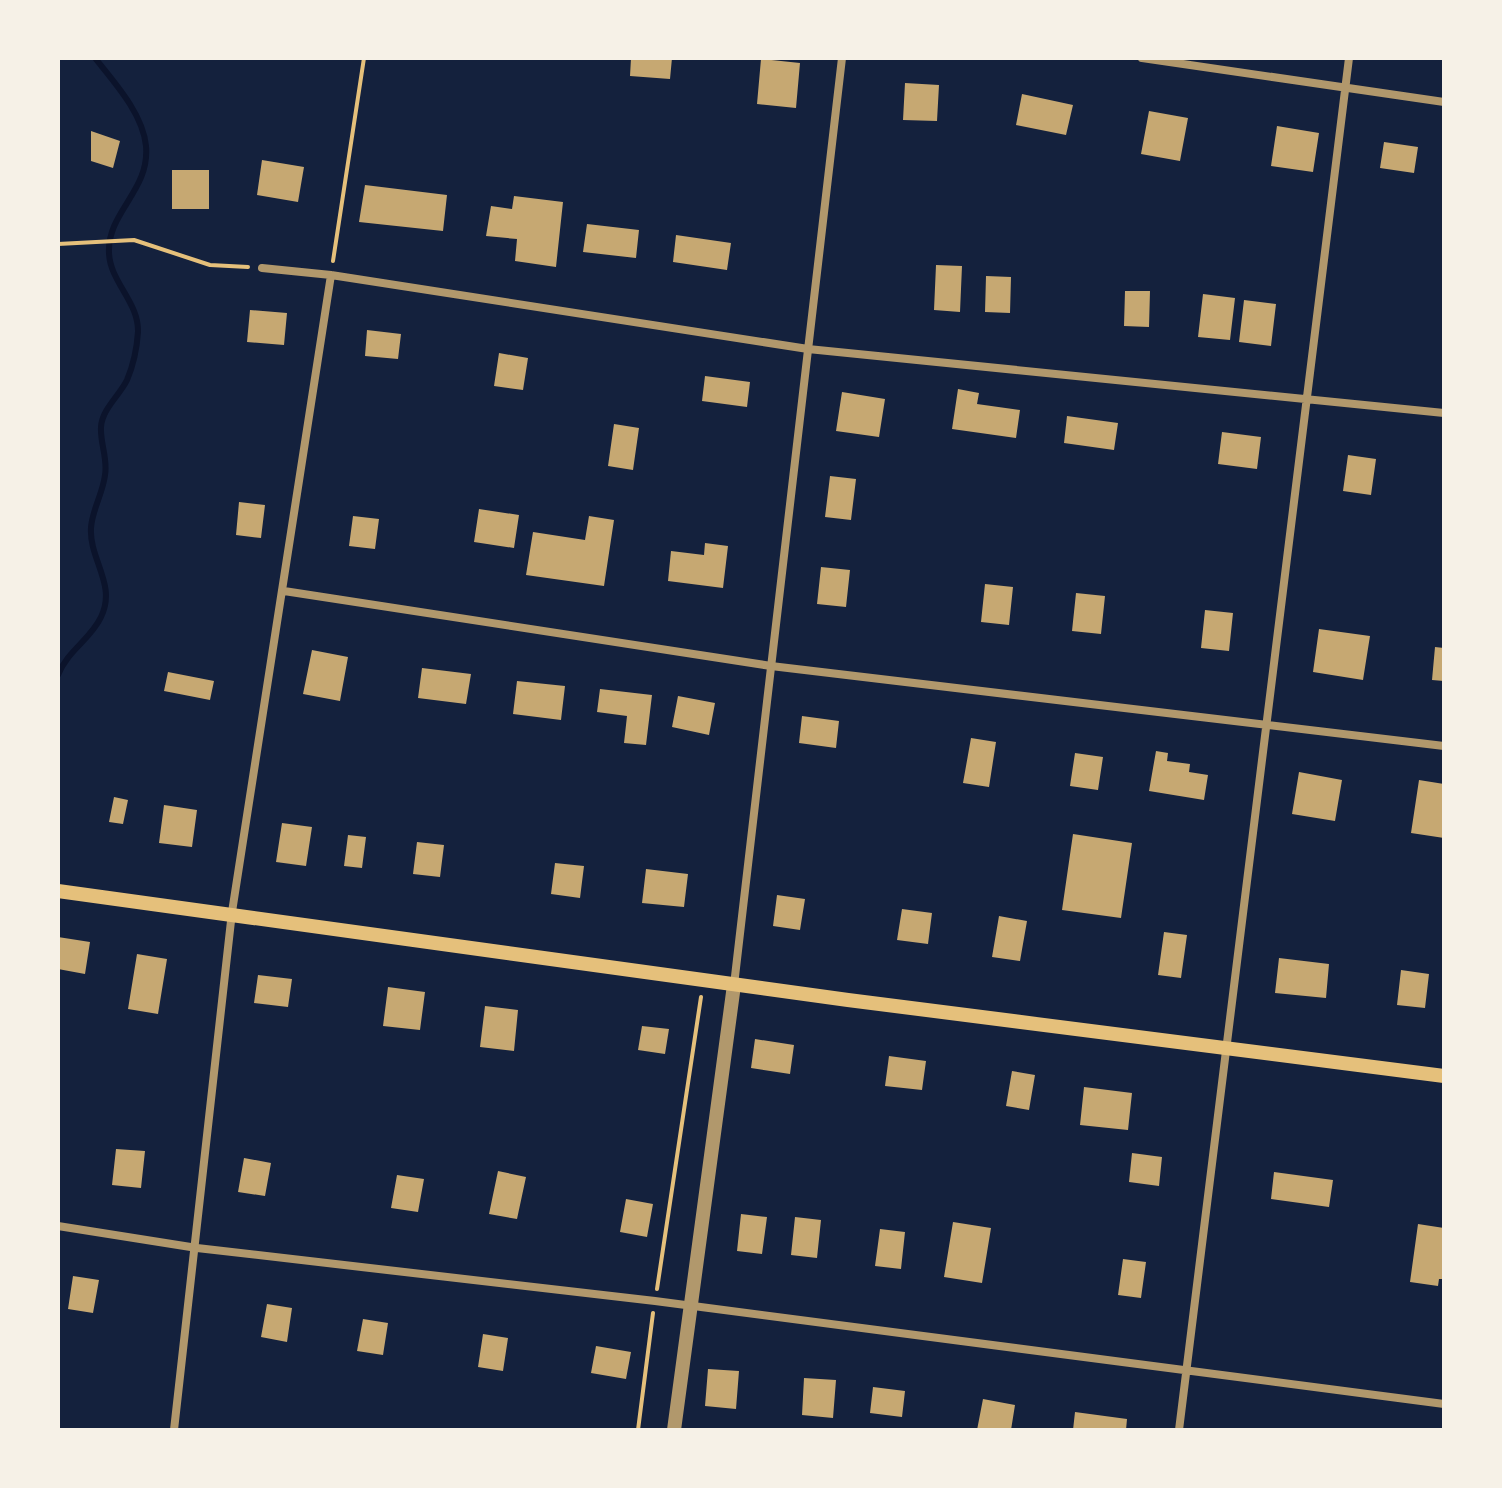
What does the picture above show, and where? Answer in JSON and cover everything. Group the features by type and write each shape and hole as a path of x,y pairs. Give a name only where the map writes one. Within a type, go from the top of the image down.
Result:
{"main road":[{"path":"58,891 232,912 703,981 1444,1076"}],"street":[{"path":"674,1430 734,985 842,58"},
{"path":"1142,58 1444,102"},
{"path":"1179,1430 1349,58"},
{"path":"262,268 331,275 808,349 1444,413"},
{"path":"174,1430 197,1248 232,912 331,275"},
{"path":"284,591 771,666 1444,746"},
{"path":"58,1226 197,1248 655,1301 1444,1404"}],"path":[{"path":"331,275 364,58"},
{"path":"58,244 134,240 210,265 262,268"},
{"path":"638,1430 703,981"}],"building":[{"path":"631,58 672,58 670,79 630,76"},
{"path":"761,59 800,63 796,108 757,104"},
{"path":"905,83 939,85 937,121 903,120"},
{"path":"1022,94 1073,105 1066,135 1016,125"},
{"path":"1149,111 1188,118 1180,161 1141,154"},
{"path":"1277,126 1319,133 1313,172 1271,166"},
{"path":"91,131 120,141 113,168 91,161"},
{"path":"1384,142 1418,147 1414,173 1380,168"},
{"path":"262,160 304,167 298,202 257,195"},
{"path":"172,170 209,170 209,209 172,209"},
{"path":"365,185 447,195 443,231 359,222"},
{"path":"514,196 563,202 556,267 515,261 517,239 486,236 491,206 512,209"},
{"path":"587,224 639,230 636,258 583,252"},
{"path":"676,235 731,243 727,270 673,262"},
{"path":"936,265 962,266 960,312 934,310"},
{"path":"986,276 1011,277 1010,313 985,312"},
{"path":"1125,291 1150,291 1149,327 1124,326"},
{"path":"1203,294 1235,298 1230,340 1198,337"},
{"path":"1244,300 1276,304 1271,346 1239,342"},
{"path":"250,310 287,313 284,345 247,342"},
{"path":"367,330 401,334 398,359 365,356"},
{"path":"499,353 528,358 523,390 494,386"},
{"path":"705,376 750,382 747,407 702,401"},
{"path":"958,389 979,393 977,404 1020,410 1016,438 952,429"},
{"path":"842,392 885,399 879,437 836,431"},
{"path":"1067,416 1118,423 1114,450 1064,443"},
{"path":"614,424 639,428 633,470 608,466"},
{"path":"1222,432 1261,437 1257,469 1218,464"},
{"path":"1348,455 1376,459 1371,495 1343,491"},
{"path":"830,476 856,479 851,520 825,517"},
{"path":"239,502 265,505 261,538 236,535"},
{"path":"479,509 519,515 514,548 474,542"},
{"path":"353,516 379,519 375,549 349,546"},
{"path":"589,516 614,520 604,586 526,575 533,532 585,540"},
{"path":"705,543 728,546 723,588 668,581 671,551 704,555"},
{"path":"821,567 850,570 846,607 817,604"},
{"path":"985,584 1013,587 1009,625 981,622"},
{"path":"1076,593 1105,596 1101,634 1072,631"},
{"path":"1205,610 1233,613 1229,651 1201,648"},
{"path":"1319,629 1370,636 1363,680 1313,672"},
{"path":"1435,647 1444,648 1444,681 1432,680"},
{"path":"312,650 348,657 340,701 303,694"},
{"path":"422,668 471,674 466,704 418,698"},
{"path":"168,672 214,681 210,700 164,691"},
{"path":"517,681 565,686 561,720 513,714"},
{"path":"600,689 652,695 646,745 624,743 627,716 597,712"},
{"path":"678,696 715,703 709,735 672,727"},
{"path":"802,716 839,721 836,748 799,743"},
{"path":"971,738 996,742 989,787 963,783"},
{"path":"1156,751 1168,753 1167,761 1190,764 1189,772 1208,775 1204,800 1149,791"},
{"path":"1075,753 1103,757 1098,790 1070,786"},
{"path":"1299,772 1342,780 1335,821 1292,814"},
{"path":"1419,780 1444,784 1444,838 1411,833"},
{"path":"114,797 128,800 123,824 109,822"},
{"path":"164,805 197,810 192,847 159,843"},
{"path":"282,823 312,827 306,866 276,862"},
{"path":"1073,834 1132,843 1121,918 1062,910"},
{"path":"348,835 366,837 362,868 344,866"},
{"path":"417,842 444,845 440,877 413,874"},
{"path":"555,863 584,866 580,898 551,894"},
{"path":"646,869 688,874 684,907 642,903"},
{"path":"777,895 805,899 800,930 773,926"},
{"path":"902,909 932,913 928,944 897,940"},
{"path":"999,916 1027,921 1020,961 992,957"},
{"path":"1164,932 1187,935 1181,978 1158,975"},
{"path":"58,937 90,942 85,974 58,969"},
{"path":"137,954 167,959 158,1014 128,1009"},
{"path":"1279,958 1329,964 1326,998 1275,993"},
{"path":"1401,970 1429,974 1425,1008 1397,1005"},
{"path":"258,975 292,979 288,1007 254,1003"},
{"path":"388,987 425,992 420,1030 383,1026"},
{"path":"485,1006 518,1010 514,1051 480,1047"},
{"path":"642,1026 669,1029 665,1054 638,1050"},
{"path":"755,1039 794,1045 790,1074 751,1068"},
{"path":"889,1056 926,1061 922,1090 885,1086"},
{"path":"1012,1071 1035,1075 1029,1110 1006,1106"},
{"path":"1084,1087 1132,1093 1128,1130 1080,1125"},
{"path":"116,1149 145,1151 141,1188 112,1185"},
{"path":"1132,1153 1162,1157 1159,1186 1129,1182"},
{"path":"244,1158 271,1163 265,1196 238,1192"},
{"path":"498,1171 526,1177 517,1219 489,1214"},
{"path":"1274,1172 1333,1180 1329,1207 1271,1199"},
{"path":"397,1175 424,1179 418,1212 391,1208"},
{"path":"626,1199 653,1204 647,1237 620,1232"},
{"path":"741,1214 767,1217 762,1254 737,1251"},
{"path":"795,1217 821,1220 817,1258 791,1255"},
{"path":"953,1222 991,1228 982,1283 944,1277"},
{"path":"1418,1224 1444,1228 1444,1279 1439,1279 1438,1286 1410,1282"},
{"path":"880,1229 905,1232 901,1269 875,1266"},
{"path":"1123,1259 1146,1262 1141,1298 1118,1295"},
{"path":"73,1276 99,1280 93,1313 68,1309"},
{"path":"267,1304 292,1308 287,1342 261,1337"},
{"path":"363,1319 388,1323 383,1355 357,1351"},
{"path":"483,1334 508,1338 503,1371 478,1367"},
{"path":"596,1346 631,1352 626,1379 591,1373"},
{"path":"708,1369 739,1371 736,1409 705,1406"},
{"path":"804,1378 836,1380 833,1418 802,1415"},
{"path":"873,1387 905,1391 902,1417 870,1413"},
{"path":"983,1399 1015,1405 1011,1430 977,1430"},
{"path":"1075,1412 1127,1419 1126,1430 1073,1430"}],"waterway":[{"path":"58,675 67,659 97,625 105,605 106,594 91,528 106,469 101,427 104,414 129,375 138,332 134,311 114,273 109,253 114,225 142,176 146,146 134,111 95,58"}]}
